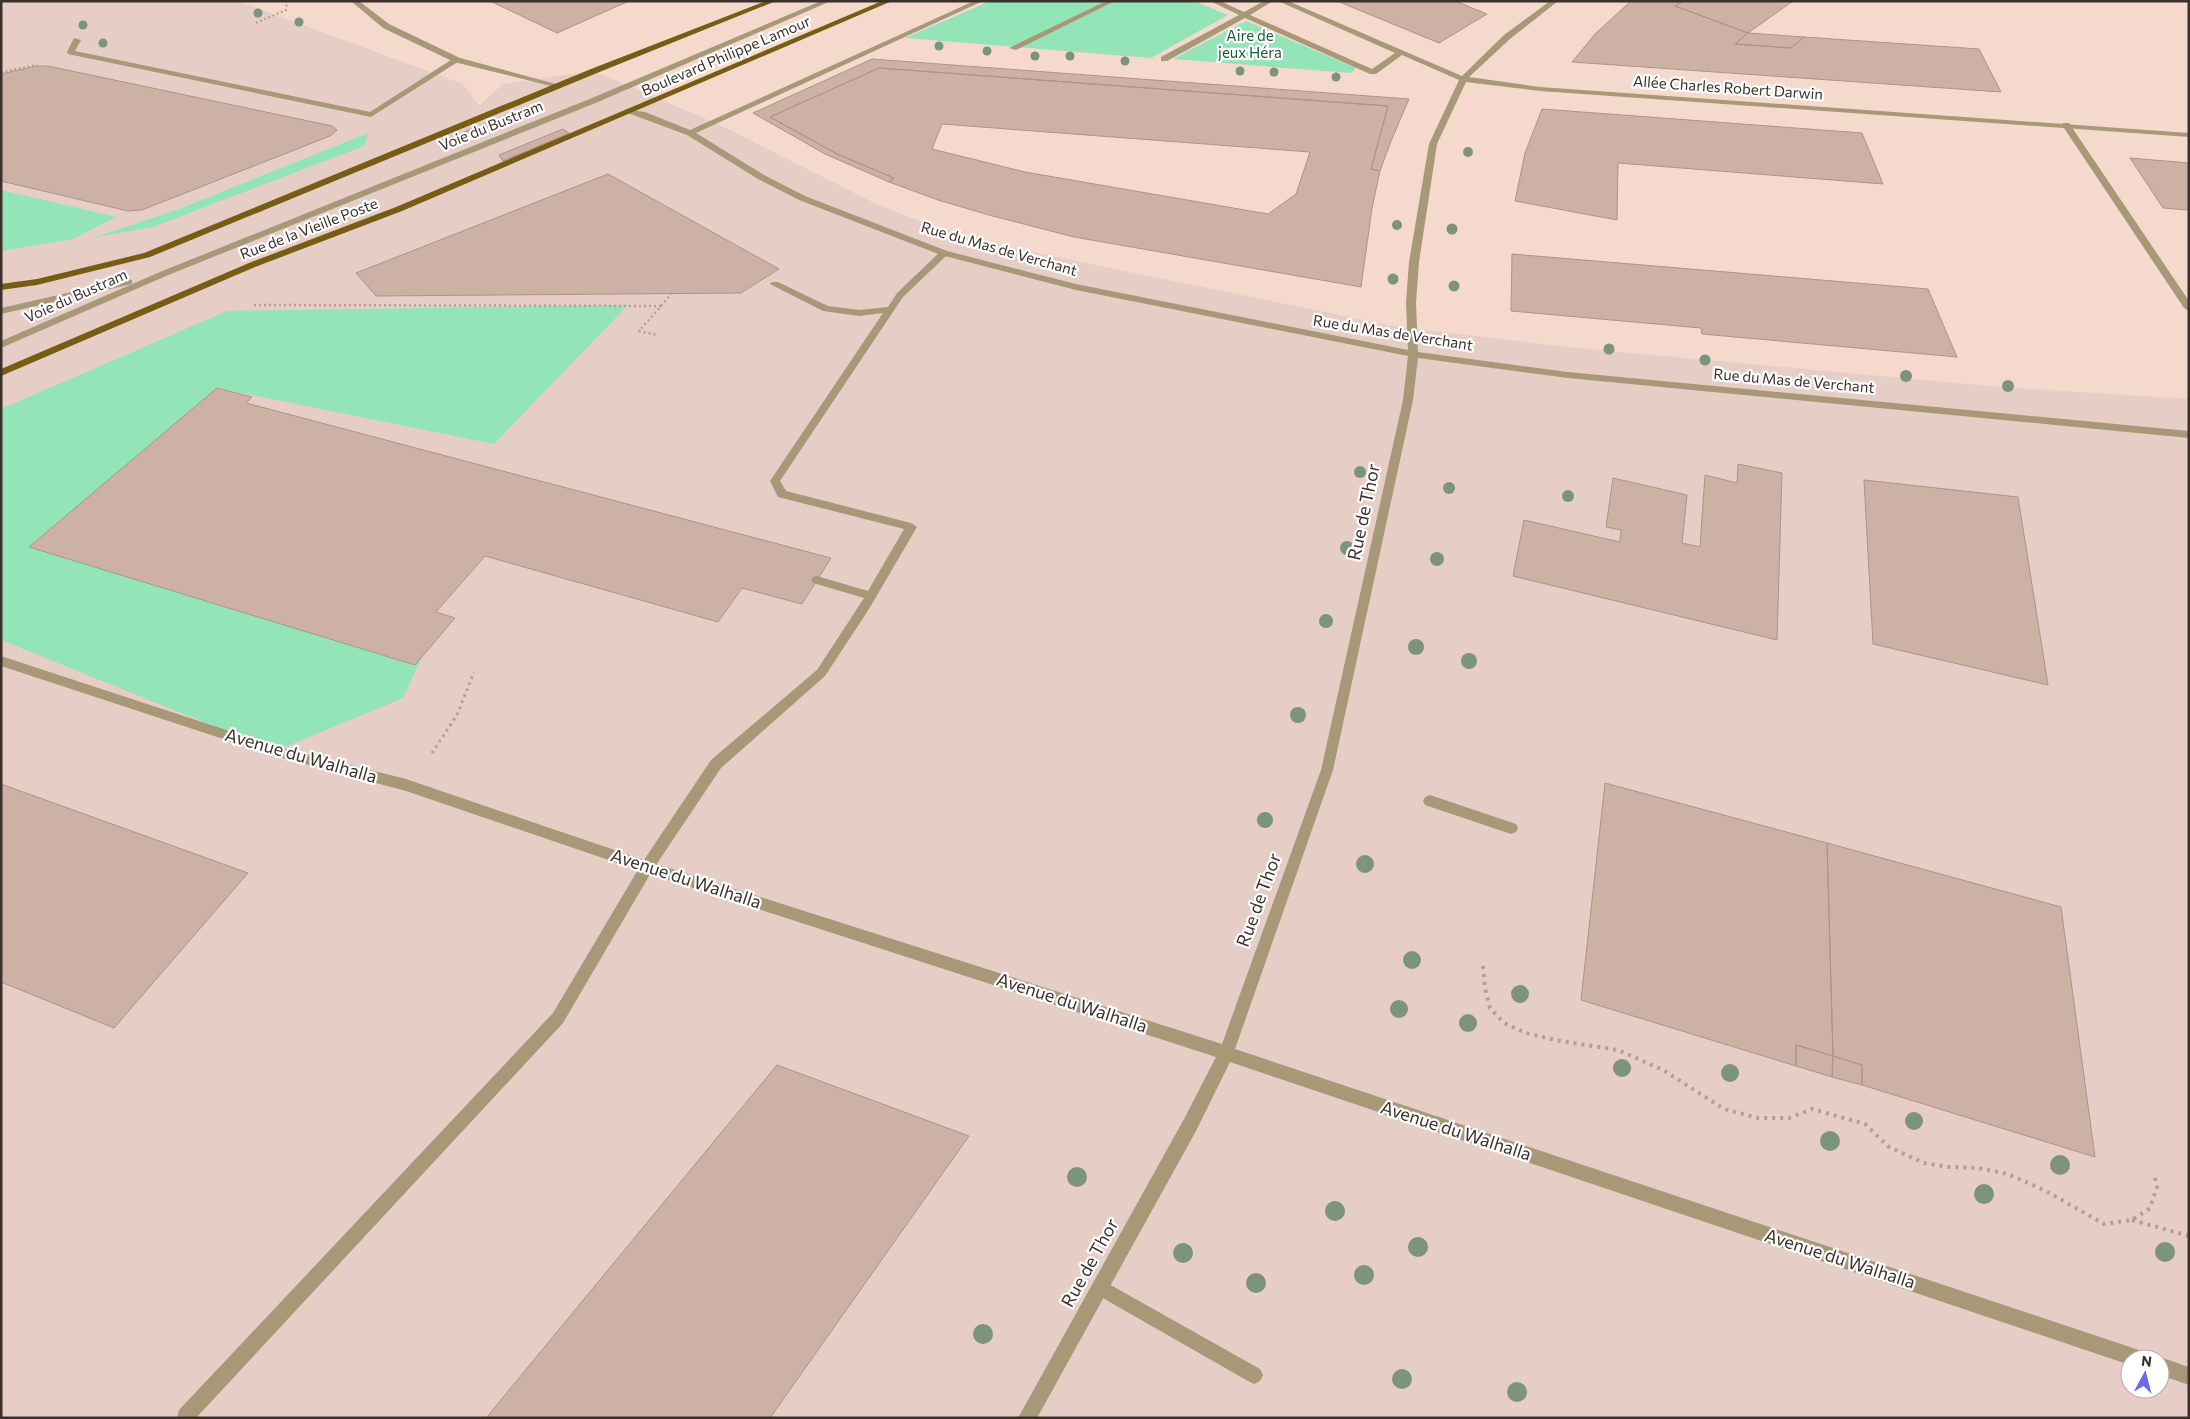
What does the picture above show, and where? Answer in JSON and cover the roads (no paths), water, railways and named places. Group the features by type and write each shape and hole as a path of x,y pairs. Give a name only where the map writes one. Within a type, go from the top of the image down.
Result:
{"main road":[{"name":"Boulevard Philippe Lamour","path":"559,86 773,1"},
{"name":"Boulevard Philippe Lamour","path":"629,112 889,1"},
{"path":"1,287 37,282 147,255 559,86"},
{"name":"Rue de la Vieille Poste","path":"1,373 252,265 398,209 629,112"}],"street":[{"path":"354,1 386,26 457,60 559,86"},
{"name":"Voie du Bustram","path":"1,345 163,274 604,96 828,1"},
{"path":"690,133 980,1"},
{"path":"1013,48 1112,1"},
{"path":"1213,1 1373,72 1400,53"},
{"path":"1164,59 1243,14 1270,1"},
{"name":"Allée Charles Robert Darwin","path":"1281,1 1462,79 1540,89 2189,135"},
{"path":"1462,79 1507,37 1555,1"},
{"path":"77,40 72,52 371,115 457,60"},
{"name":"Rue de Thor","path":"1027,1418 1190,1125 1226,1054 1327,770 1406,409 1413,354 1411,303 1414,262 1433,144 1462,79"},
{"name":"Rue du Mas de Verchant","path":"629,112 642,114 690,133 761,176 802,198 944,253 1076,287 1413,354 1568,375 2189,435"},
{"path":"2066,126 2189,308"},
{"path":"187,1418 185,1416 558,1018 647,867 716,764 821,673 871,596 911,528 782,494 775,481 900,295 944,253"},
{"name":"Voie du Bustram","path":"1,311 61,299 163,274"},
{"path":"775,284 826,309 859,313 891,309"},
{"path":"817,580 871,596"},
{"name":"Avenue du Walhalla","path":"1,661 275,751 406,785 647,867 1226,1054 2120,1353"},
{"path":"1430,801 1512,828"},
{"path":"1100,1287 1254,1375"},
{"path":"2170,1369 2189,1376"}],"park label":[{"name":"Aire de jeux Héra","path":"1250,44"}]}
